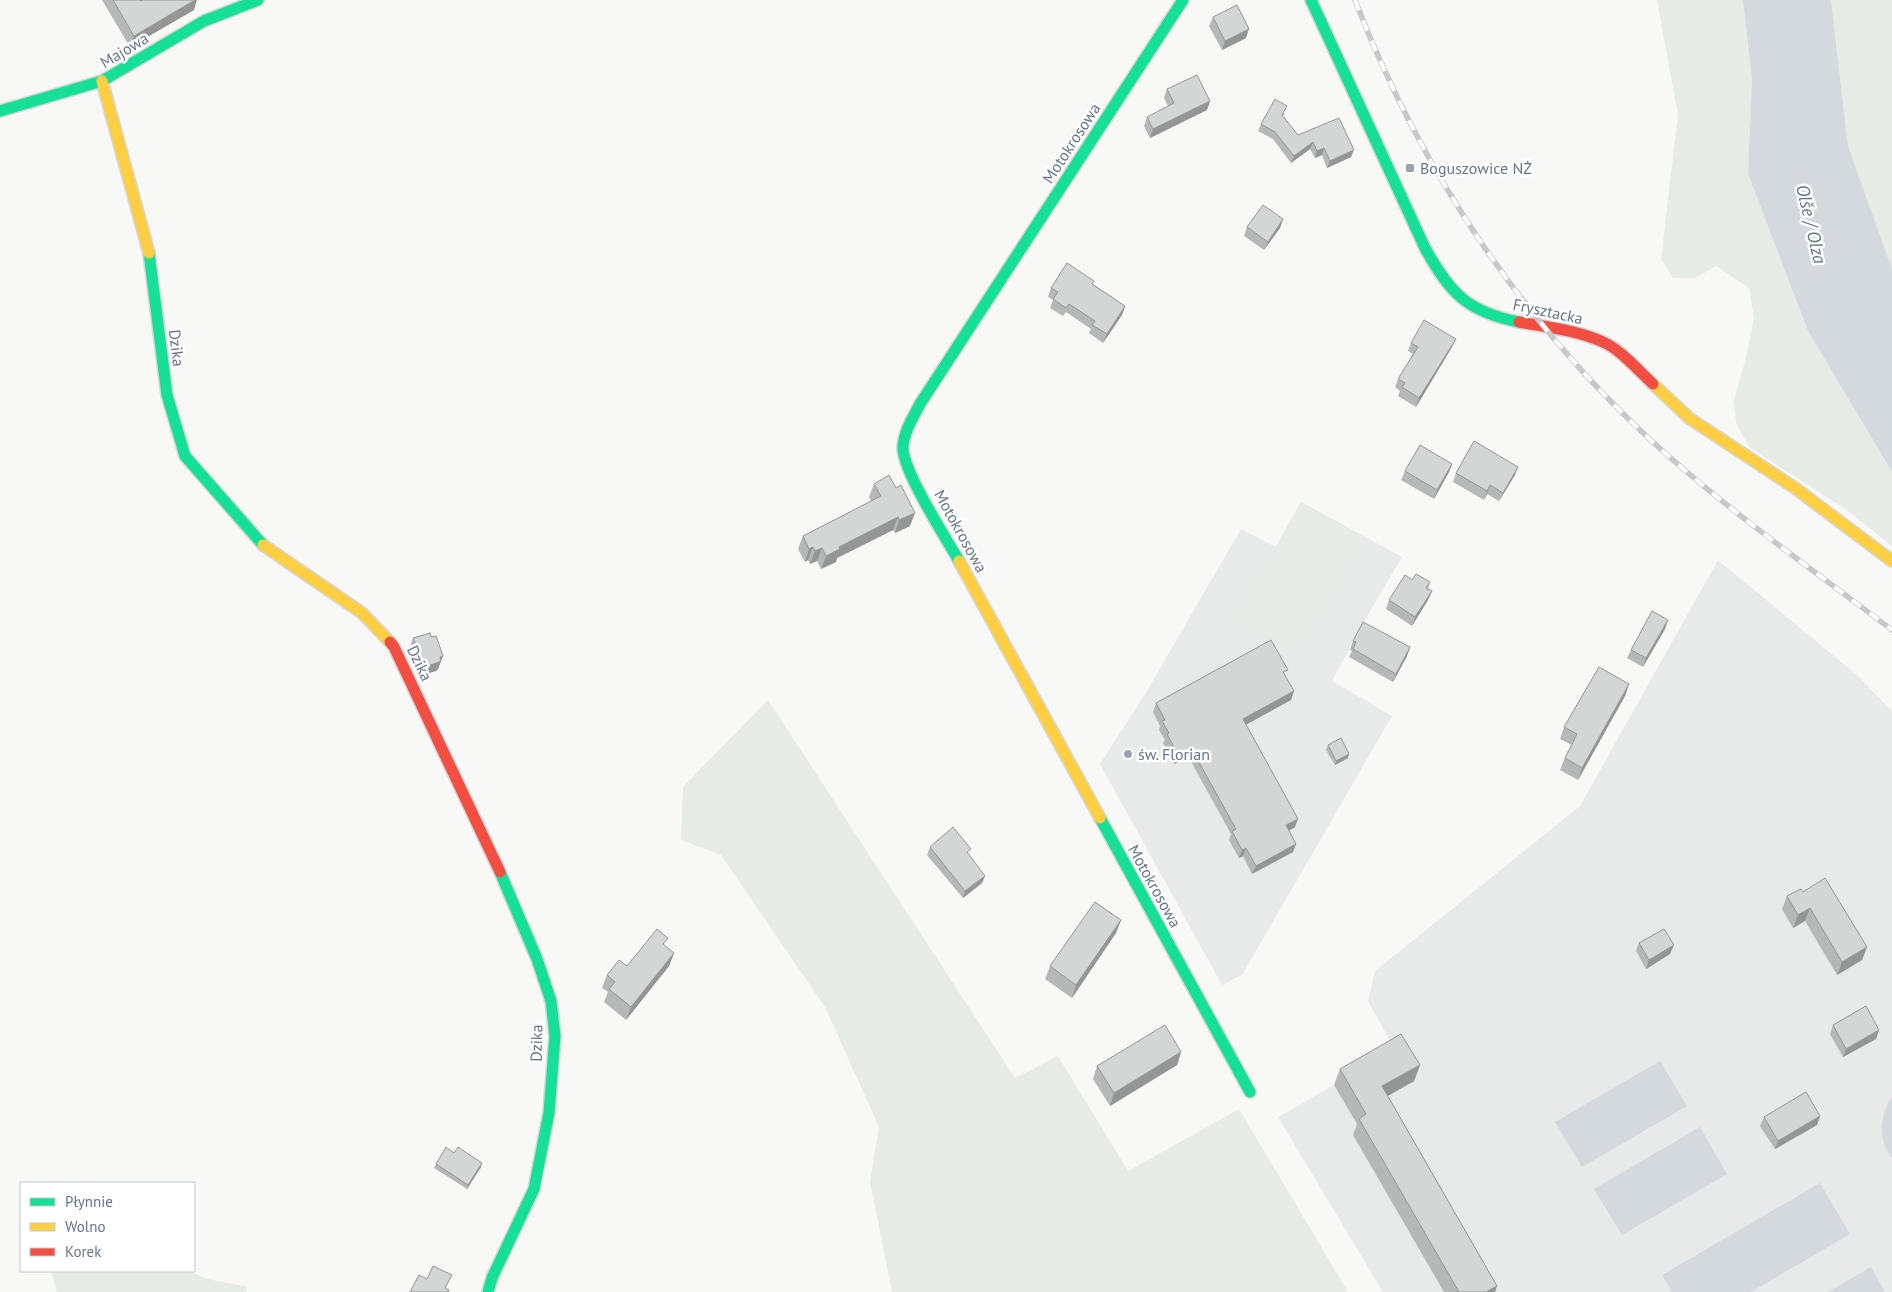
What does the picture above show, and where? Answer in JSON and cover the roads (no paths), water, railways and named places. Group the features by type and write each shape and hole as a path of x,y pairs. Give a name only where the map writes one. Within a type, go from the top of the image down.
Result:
{"street":[{"name":"Majowa","path":"0,110 102,82 204,22 258,0"},
{"name":"Motokrosowa","path":"1183,0 920,404 906,431 903,448 908,469 1250,1092"},
{"name":"Frysztacka","path":"1311,0 1425,248 1440,275 1464,300 1495,317 1576,333 1604,342 1626,359 1689,418 1795,488 1892,561"},
{"name":"Dzika","path":"102,82 148,255 167,395 184,456 266,548 362,613 394,647 505,882 537,959 551,1001 555,1036 549,1113 534,1188 492,1278 488,1292"}],"water":[{"name":"Olše / Olza","path":"1743,0 1831,0 1848,146 1892,269 1892,472 1808,331 1748,174 1752,79"},
{"path":"1660,1061 1687,1106 1582,1167 1555,1122"},
{"path":"1892,1097 1892,1158 1884,1143 1882,1127 1885,1111"},
{"path":"1700,1127 1727,1174 1622,1235 1594,1189"},
{"path":"1820,1183 1850,1234 1751,1292 1672,1292 1662,1275"},
{"path":"1871,1267 1885,1292 1828,1292"}],"railway":[{"path":"1355,0 1382,64 1412,127 1446,187 1483,245 1523,301 1567,354 1615,405 1692,477 1748,522 1892,630"}],"place":[{"name":"Boguszowice NŻ","path":"1410,168"},
{"name":"św. Florian","path":"1128,754"}]}
